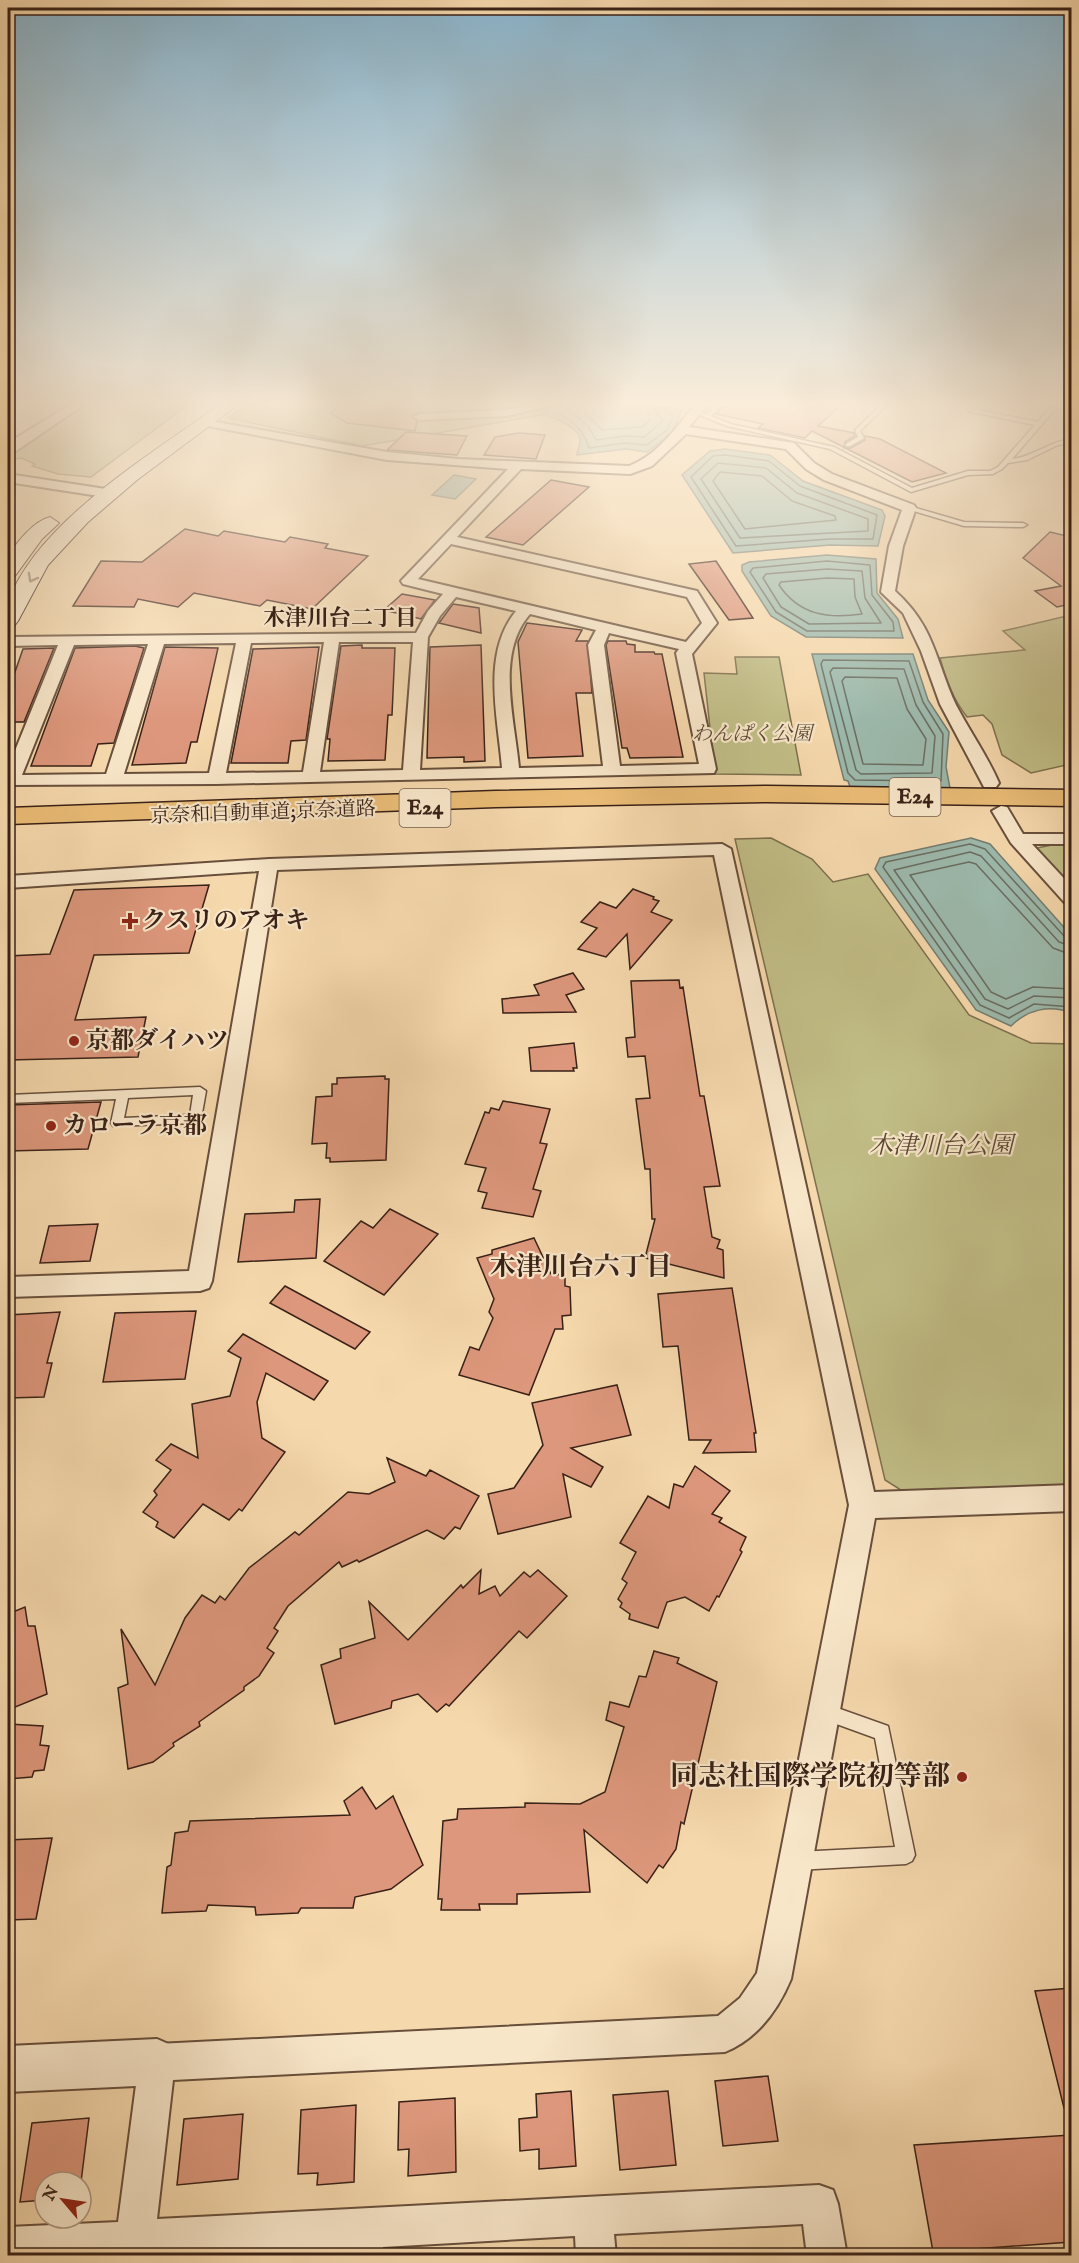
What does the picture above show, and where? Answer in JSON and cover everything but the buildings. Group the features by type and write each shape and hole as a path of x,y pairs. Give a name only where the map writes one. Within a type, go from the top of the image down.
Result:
{"highway":[{"name":"京奈和自動車道;京奈道路","path":"8,816 495,799 767,794 843,797 1071,798"},
{"name":"京奈和自動車道;京奈道路","path":"8,823 363,810 767,801 843,797"},
{"path":"8,838 363,810"}],"main road":[{"path":"8,572 35,535 67,509"},
{"path":"8,621 40,563 65,533 94,509"}],"street":[{"path":"476,509 408,581 689,647"},
{"path":"909,509 896,546 888,592 909,611 930,651 948,704 982,763 992,797 1017,839 1071,899"},
{"path":"68,640 9,780 411,776 708,769 684,653 710,623 692,594 447,539"},
{"path":"411,776 421,637 433,614 453,591"},
{"path":"511,773 504,663 505,643 515,621 526,609"},
{"path":"604,628 596,645 612,770"},
{"path":"8,641 421,637"},
{"path":"216,779 244,639"},
{"path":"311,777 332,639"},
{"path":"112,780 157,640"},
{"path":"1017,839 1071,839"},
{"path":"8,882 269,865 722,849 863,1505 773,1979 753,2011 725,2034 8,2069"},
{"path":"8,1287 200,1281 269,865"},
{"path":"863,1505 1071,1498"},
{"path":"134,2248 157,2062"},
{"path":"8,2247 134,2248 363,2242 594,2216 819,2204 827,2256"},
{"path":"594,2216 596,2256"}],"lane":[{"path":"911,509 964,524 1023,525"},
{"path":"8,1099 200,1091 195,1119 117,1123 123,1095"},
{"path":"796,1861 906,1854 882,1732 824,1711"}],"green space":[{"path":"1071,615 1071,764 1031,773 1002,755 992,724 983,715 967,717 950,689 940,658 1025,650 1003,631"},
{"name":"わんぱく公園","path":"735,657 779,657 801,775 715,774 704,673 737,674"},
{"name":"木津川台公園","path":"771,838 812,859 833,882 868,874 969,1015 1031,1043 1071,1044 1071,1485 904,1492 885,1480 735,839"},
{"path":"1052,845 1071,845 1071,907 1022,851"}],"water":[{"path":"704,509 878,509 882,510 885,516 878,546 830,545 733,553"},
{"path":"827,555 876,559 877,593 898,619 903,638 806,637 771,616 742,571 742,565 749,562"},
{"path":"812,654 913,654 928,700 949,732 946,767 950,788 850,787 848,781 844,780"},
{"path":"971,838 990,844 1069,933 1071,1013 1055,1009 1039,1010 1017,1020 1011,1026 976,1010 875,869 880,858"}],"place":[{"name":"クスリのアオキ","path":"130,921"},
{"name":"京都ダイハツ","path":"74,1041"},
{"name":"カローラ京都","path":"51,1126"},
{"name":"同志社国際学院初等部","path":"962,1777"}],"district":[{"name":"木津川台二丁目","path":"340,619"},
{"name":"木津川台六丁目","path":"581,1267"}]}
